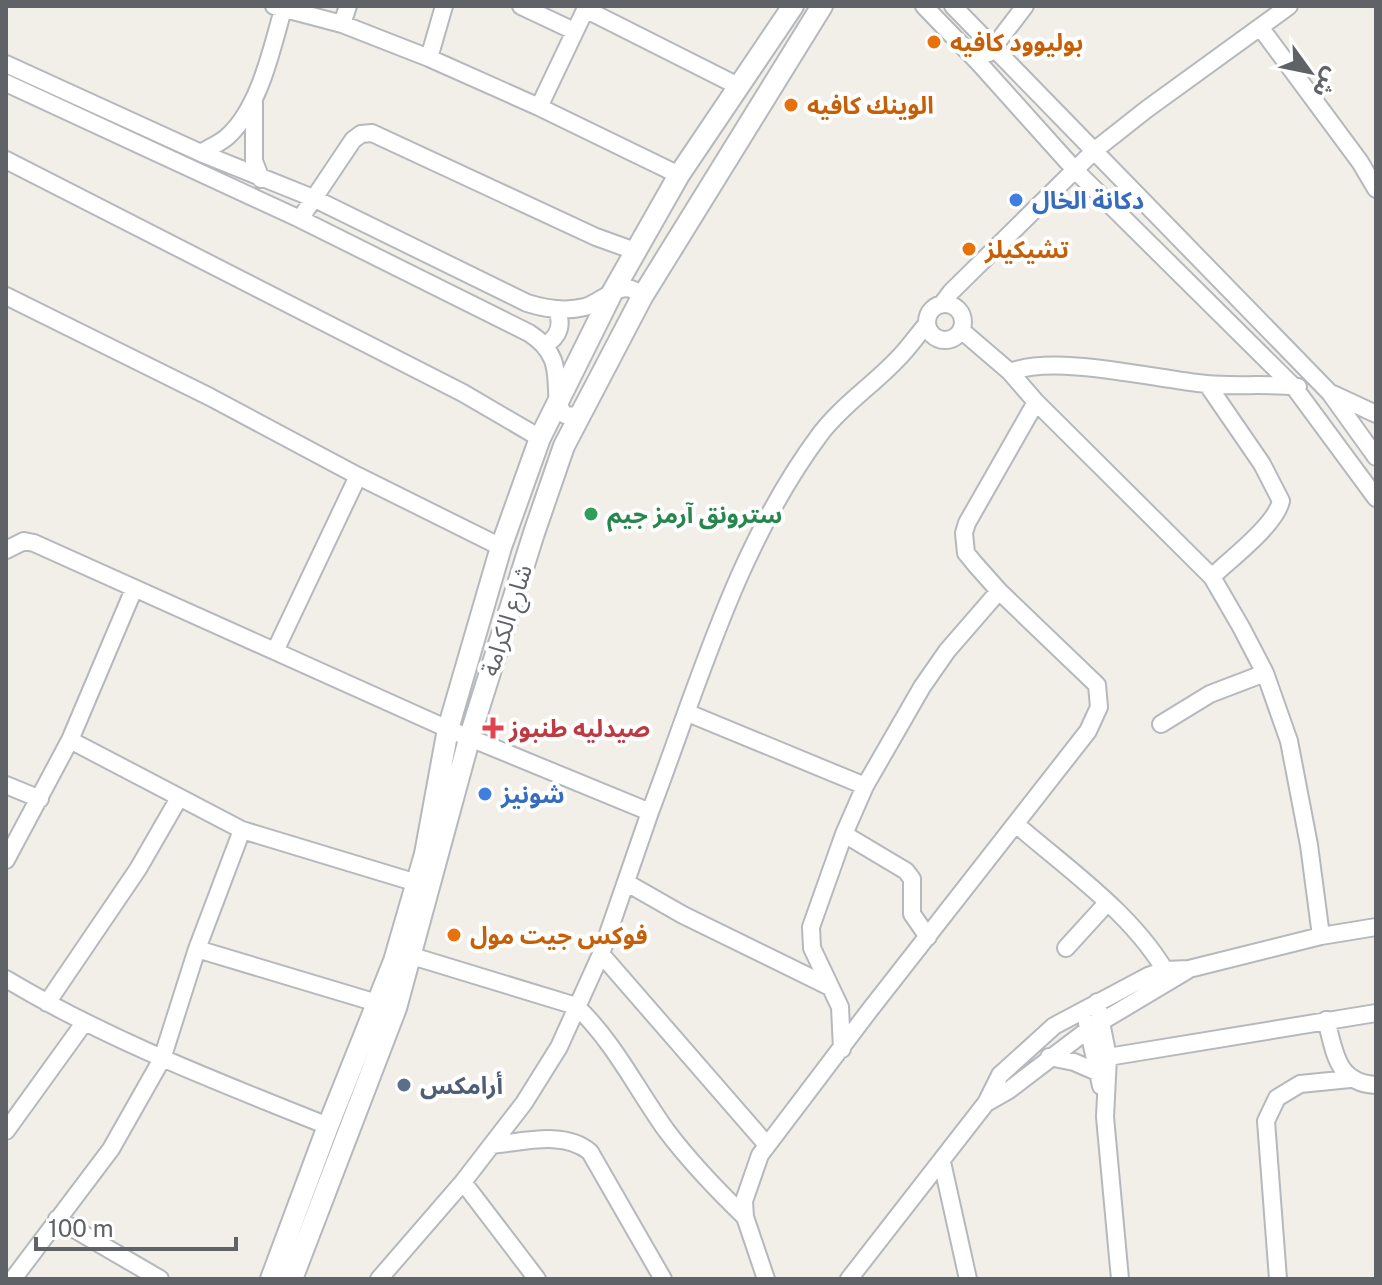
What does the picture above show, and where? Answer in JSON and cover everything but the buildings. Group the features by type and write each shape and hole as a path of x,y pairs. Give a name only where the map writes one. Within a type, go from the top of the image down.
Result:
{"street":[{"path":"342,24 348,6"},
{"path":"429,58 444,6"},
{"path":"521,6 574,31"},
{"name":"شارع الكرامة","path":"292,1279 386,1006 394,961 417,883 448,729 501,547 540,438 612,293 679,175 792,6"},
{"path":"817,14 838,6"},
{"path":"924,6 1075,170 1294,387 1376,498"},
{"path":"953,6 1330,393 1376,457"},
{"path":"979,63 995,47 1025,6"},
{"path":"949,305 951,292 1095,150 1289,6"},
{"path":"201,153 226,138 240,124 254,100 280,7 342,24 429,58 679,175"},
{"path":"539,107 586,8 738,86"},
{"name":"شارع الكرامة","path":"271,1279 328,1126 412,956 470,736 564,446 642,297 817,14"},
{"path":"1260,27 1360,162 1376,189"},
{"path":"6,64 201,153 313,198 527,303 557,310 585,307 628,288 642,297"},
{"path":"6,83 300,219 529,333 545,345 556,366 562,412 570,417 579,416"},
{"path":"254,100 254,161 261,179"},
{"path":"300,219 353,140 361,134 372,133 596,237 635,251"},
{"path":"6,160 463,393 540,438"},
{"path":"6,296 501,547"},
{"path":"379,1279 492,1145 524,1103 559,1047 601,954 729,597 746,559 805,455 824,429 931,330 931,311 949,305"},
{"path":"931,330 949,339 961,330 963,318 949,305"},
{"path":"545,345 558,333 560,322 557,310"},
{"path":"961,330 1010,372 1036,402 1212,577 1265,673 1289,741 1309,845 1321,936"},
{"path":"1010,372 1052,364 1207,384 1294,387 1330,393 1376,414"},
{"path":"1207,384 1262,464 1281,501 1259,532 1212,577"},
{"path":"766,1279 745,1217 744,1201 760,1155 869,1011 1017,825 1096,717 1100,696 1097,685 999,591 966,553 964,533 967,523 1036,402"},
{"path":"275,651 358,476"},
{"path":"6,550 24,541 34,543 448,729 650,812"},
{"path":"6,860 70,740 134,589"},
{"path":"842,1049 840,1007 812,948 811,927 844,834 865,786 922,687 947,651 999,591"},
{"path":"1161,724 1210,694 1265,673"},
{"path":"688,713 865,786"},
{"path":"70,740 242,830 417,883"},
{"path":"6,785 40,799"},
{"path":"47,1003 138,869 179,798"},
{"path":"1017,825 1107,903 1140,937 1168,975"},
{"path":"13,1279 111,1149 162,1059 197,949 242,830"},
{"path":"844,834 906,871 912,879 912,914 928,937"},
{"path":"627,883 683,915 830,987"},
{"path":"1066,948 1107,903"},
{"path":"849,1279 986,1103 1000,1075 1054,1026 1090,1006 1168,975 1321,936 1376,927"},
{"path":"197,949 386,1006"},
{"path":"601,954 767,1145"},
{"path":"412,956 576,1006 597,1025 685,1154 745,1217"},
{"path":"986,1103 1009,1090 1049,1057 1168,975"},
{"path":"6,979 84,1023 162,1059 328,1126"},
{"path":"1090,1006 1108,1057 1104,1095 1120,1279"},
{"path":"840,1007 869,1011"},
{"path":"1108,1057 1376,1013"},
{"path":"1326,1020 1338,1060 1350,1079"},
{"path":"6,1131 84,1023"},
{"path":"1096,1025 1097,1072 1104,1095"},
{"path":"1049,1057 1074,1062 1097,1072"},
{"path":"1278,1279 1266,1121 1277,1098 1300,1084 1350,1079 1376,1085"},
{"path":"492,1145 561,1140 580,1144 590,1152 663,1279"},
{"path":"942,1162 968,1279"},
{"path":"463,1182 537,1279"},
{"path":"57,1219 160,1279"}],"place":[{"name":"بوليوود كافيه","path":"934,42"},
{"name":"الوينك كافيه","path":"791,105"},
{"name":"دكانة الخال","path":"1016,200"},
{"name":"تشيكيلز","path":"969,249"},
{"name":"سترونق آرمز جيم","path":"591,514"},
{"name":"صيدليه طنبوز","path":"493,728"},
{"name":"شونيز","path":"485,794"},
{"name":"فوكس جيت مول","path":"454,935"},
{"name":"أرامكس","path":"404,1085"}]}
